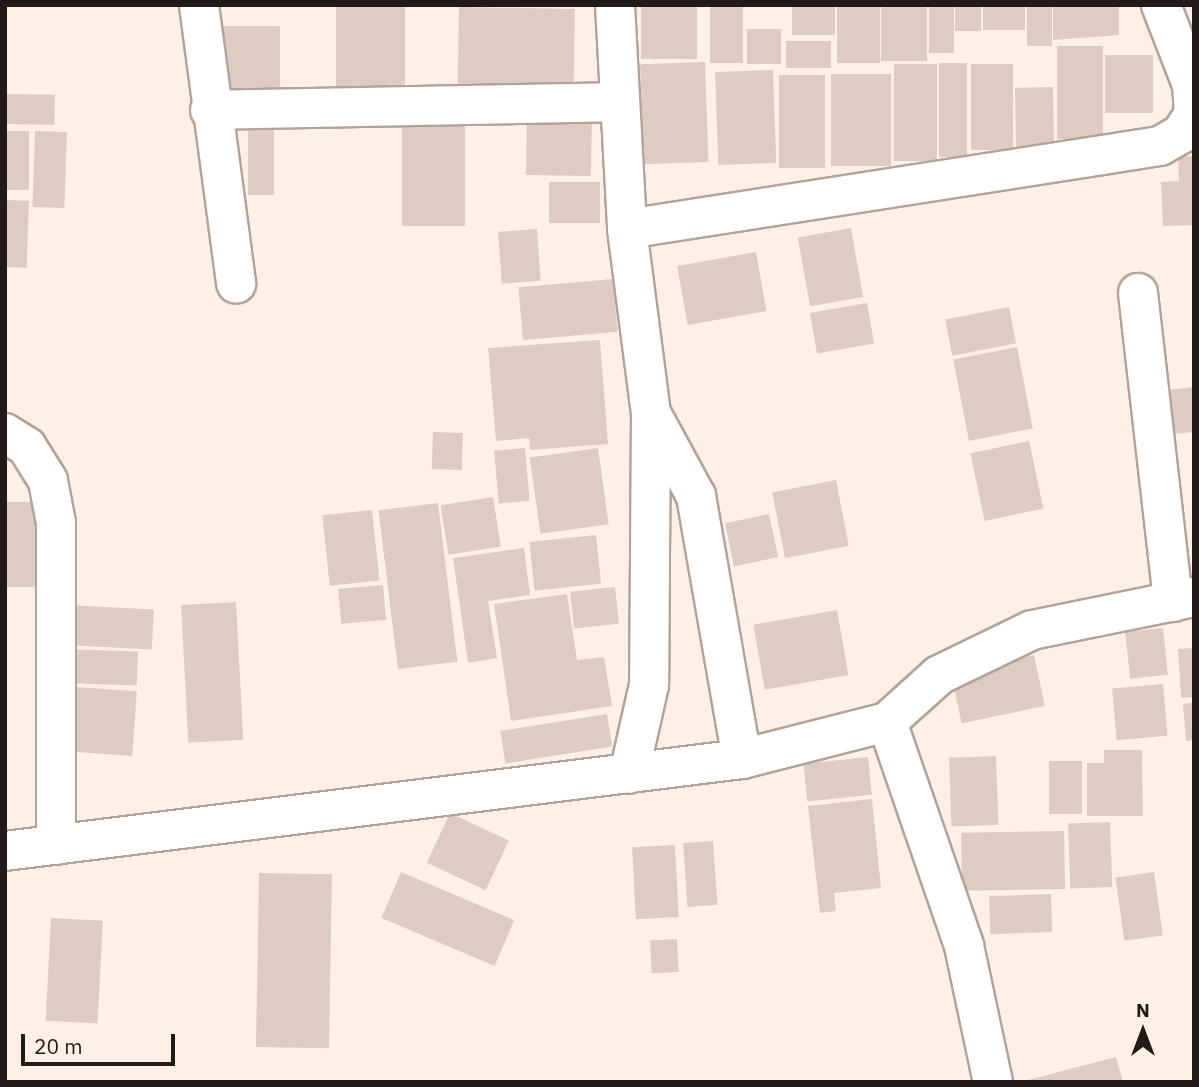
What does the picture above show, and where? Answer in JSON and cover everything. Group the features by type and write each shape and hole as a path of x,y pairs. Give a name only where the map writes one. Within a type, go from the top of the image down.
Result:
{"street":[{"path":"199,5 210,110 236,284"},
{"path":"614,5 627,229 650,413 649,685 629,774"},
{"path":"627,229 1160,146 1181,134 1194,112 1192,85 1161,5"},
{"path":"210,110 619,102"},
{"path":"5,851 742,759 887,722 939,675 1032,630 1183,599 1138,293"},
{"path":"650,413 696,496 742,759"},
{"path":"5,433 27,447 48,481 55,523 56,845"},
{"path":"887,722 964,946 993,1082"}],"building":[{"path":"336,5 405,5 405,89 336,89"},
{"path":"641,5 697,5 697,59 641,59"},
{"path":"710,5 743,5 743,63 710,63"},
{"path":"792,5 835,5 835,35 792,35"},
{"path":"837,5 880,5 880,63 837,63"},
{"path":"881,5 927,5 927,61 881,61"},
{"path":"929,5 954,5 954,53 929,53"},
{"path":"955,5 981,5 981,31 955,31"},
{"path":"983,5 1025,5 1025,30 983,30"},
{"path":"1027,5 1052,5 1052,46 1027,46"},
{"path":"1053,5 1119,5 1119,35 1053,40"},
{"path":"459,7 575,9 574,87 458,85"},
{"path":"220,26 280,26 280,93 220,93"},
{"path":"747,29 781,29 781,64 747,64"},
{"path":"786,41 831,41 831,68 786,68"},
{"path":"1057,46 1103,46 1103,139 1057,139"},
{"path":"1105,55 1153,55 1153,113 1105,113"},
{"path":"705,62 708,162 644,164 640,64"},
{"path":"939,63 967,63 967,157 939,157"},
{"path":"894,64 937,64 937,161 894,161"},
{"path":"971,64 1013,64 1013,150 971,150"},
{"path":"773,70 776,163 718,165 715,72"},
{"path":"831,74 891,74 891,166 831,166"},
{"path":"779,75 825,75 825,168 779,168"},
{"path":"1053,87 1054,146 1016,147 1015,88"},
{"path":"5,94 55,95 54,125 5,124"},
{"path":"527,112 592,113 591,176 526,175"},
{"path":"402,123 465,123 465,226 402,226"},
{"path":"248,128 274,128 274,195 248,195"},
{"path":"5,131 29,131 29,190 5,190"},
{"path":"35,131 67,132 64,208 32,207"},
{"path":"1194,156 1194,225 1163,226 1161,182 1179,181 1178,157"},
{"path":"549,182 600,182 600,223 549,223"},
{"path":"5,200 29,201 27,268 5,267"},
{"path":"851,228 863,297 810,306 798,237"},
{"path":"537,229 541,281 502,284 498,232"},
{"path":"756,252 766,311 688,325 677,266"},
{"path":"613,279 618,332 523,340 518,287"},
{"path":"867,303 874,343 817,353 810,313"},
{"path":"1009,307 1016,343 952,356 945,319"},
{"path":"600,340 608,444 530,450 529,438 496,441 488,348"},
{"path":"1017,347 1033,428 969,441 953,359"},
{"path":"1194,387 1194,432 1172,434 1168,390"},
{"path":"433,432 463,433 462,470 432,469"},
{"path":"1029,441 1043,508 985,521 970,453"},
{"path":"525,448 530,501 499,504 494,451"},
{"path":"598,448 609,524 540,534 530,458"},
{"path":"836,480 849,546 785,558 772,492"},
{"path":"493,497 501,546 448,555 441,505"},
{"path":"5,502 43,502 43,587 5,587"},
{"path":"438,503 457,662 398,669 378,510"},
{"path":"372,510 379,581 330,586 322,515"},
{"path":"769,514 778,557 734,566 725,523"},
{"path":"596,535 601,584 534,591 529,542"},
{"path":"524,548 530,595 488,601 497,658 468,663 453,558"},
{"path":"383,585 386,620 341,624 338,589"},
{"path":"615,587 619,624 574,629 570,592"},
{"path":"567,594 577,660 604,657 612,706 511,721 494,604"},
{"path":"236,602 243,740 188,743 181,605"},
{"path":"67,605 154,610 152,649 65,645"},
{"path":"837,610 848,675 765,690 753,625"},
{"path":"1163,628 1168,675 1130,679 1125,632"},
{"path":"1194,648 1194,697 1181,698 1178,649"},
{"path":"64,649 138,652 137,686 63,683"},
{"path":"1034,655 1045,706 962,724 951,673"},
{"path":"1163,684 1168,736 1117,740 1112,688"},
{"path":"63,686 137,691 132,756 58,751"},
{"path":"1194,703 1194,740 1186,741 1183,704"},
{"path":"607,714 612,747 505,763 500,731"},
{"path":"1104,750 1142,750 1143,816 1087,816 1087,763 1104,763"},
{"path":"996,756 998,825 951,827 949,758"},
{"path":"868,757 872,795 807,802 803,764"},
{"path":"1049,761 1082,761 1082,814 1049,814"},
{"path":"872,799 881,888 834,893 836,911 820,913 808,806"},
{"path":"450,813 509,840 486,890 427,863"},
{"path":"1110,822 1112,887 1070,888 1068,823"},
{"path":"1064,831 1065,889 962,891 961,833"},
{"path":"713,841 717,905 688,907 683,843"},
{"path":"675,845 679,917 636,919 632,847"},
{"path":"401,872 514,920 495,966 381,918"},
{"path":"1154,872 1163,935 1124,941 1115,877"},
{"path":"259,873 332,874 329,1048 256,1047"},
{"path":"1051,894 1052,932 990,934 989,896"},
{"path":"51,918 103,921 98,1024 46,1021"},
{"path":"677,939 679,972 652,973 650,940"},
{"path":"1116,1057 1123,1082 1024,1081"}]}
